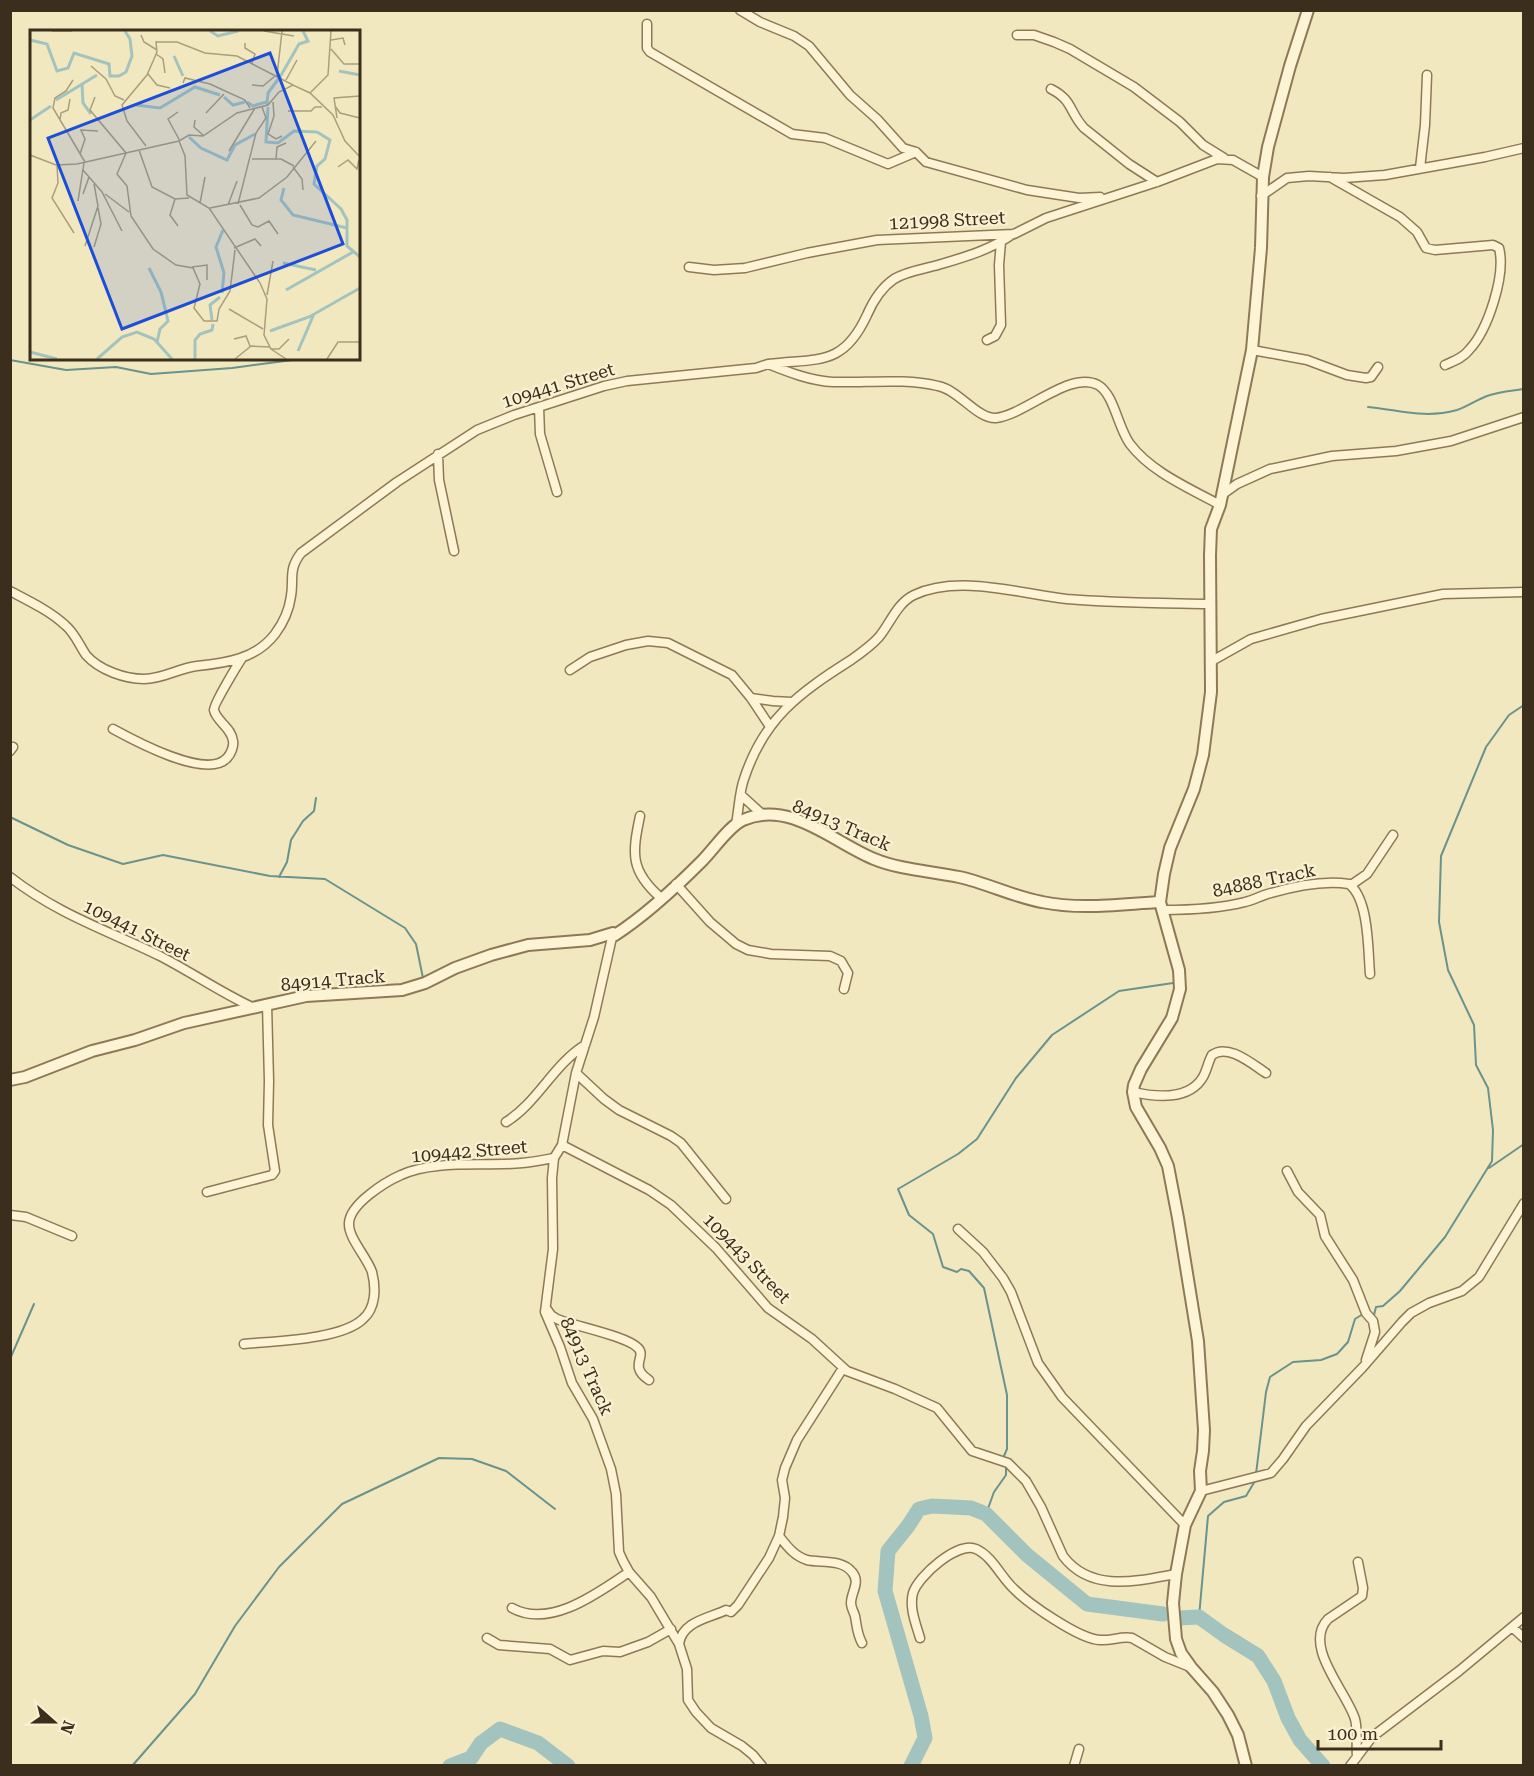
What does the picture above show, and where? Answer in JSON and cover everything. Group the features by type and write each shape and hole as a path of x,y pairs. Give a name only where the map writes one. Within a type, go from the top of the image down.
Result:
{"street":[{"path":"740,10 760,22 794,36 809,46 850,96 877,118 903,148 916,152 926,162 1028,190 1079,198 1115,195"},
{"path":"1220,505 1252,350 1261,248 1261,196 1271,130 1308,10"},
{"path":"647,24 647,48 650,52 792,134 825,138 888,164 916,152"},
{"path":"1017,35 1034,35 1070,49 1134,87 1180,122 1203,145 1224,158 1243,164 1263,177"},
{"path":"1420,168 1427,75"},
{"path":"1052,89 1067,99 1078,122 1084,128 1129,164 1157,182"},
{"path":"1261,196 1287,178 1366,177 1485,157 1524,148"},
{"name":"121998 Street","path":"689,267 714,270 745,268 807,253 877,240 1014,234 1046,218 1224,158"},
{"path":"1330,177 1400,217 1417,232 1426,248 1493,245 1499,248 1500,273 1492,307 1472,347 1458,360 1445,365"},
{"name":"109441 Street","path":"10,591 64,624 92,661 109,671 146,679 183,668 224,664 243,658 273,636 284,622 292,594 292,566 301,553 364,505 477,430 538,407 627,381 724,372 822,358 850,345 873,302 896,278 973,255 1014,234"},
{"path":"987,340 995,336 1001,325 999,265 1001,242"},
{"path":"1252,350 1307,360 1358,377 1371,377 1378,367"},
{"path":"768,364 790,373 831,382 935,385 951,391 981,414 990,417 1008,415 1078,382 1098,385 1112,403 1124,435 1136,451 1182,484 1220,505"},
{"path":"538,407 540,434 557,492"},
{"path":"1246,1766 1238,1736 1228,1715 1213,1692 1181,1653 1174,1632 1173,1603 1185,1525 1201,1491 1200,1471 1204,1430 1198,1341 1168,1166 1136,1107 1133,1092 1141,1069 1172,1018 1179,989 1179,970 1161,906 1164,874 1170,848 1194,789 1203,755 1209,713 1211,529 1223,494 1237,484 1270,469 1332,456 1396,451 1451,441 1524,417"},
{"path":"438,454 439,480 454,551"},
{"path":"736,824 744,780 769,725 791,702 867,648 878,638 908,600 926,592 963,587 991,587 1067,599 1209,604"},
{"path":"1210,662 1251,639 1321,619 1443,594 1524,592"},
{"path":"570,670 580,662 604,651 648,641 661,642 680,648 726,671 738,680 769,725"},
{"path":"112,729 150,748 193,763 212,766 220,764 230,754 233,740 214,711 214,707 233,669 243,658"},
{"path":"751,698 791,702"},
{"path":"741,795 763,815"},
{"name":"84913 Track","path":"762,1766 742,1746 711,1728 690,1705 686,1693 687,1669 680,1644 651,1597 629,1572 620,1552 616,1494 611,1469 593,1419 572,1383 545,1312 553,1249 554,1158 562,1145 576,1073 617,931 661,898 736,824 763,815 801,822 839,840 857,852 889,864 978,882 1040,902 1091,906 1161,906"},
{"path":"640,816 633,857 638,872 661,898"},
{"path":"1370,974 1362,903 1351,885 1367,874 1394,835"},
{"name":"109441 Street","path":"10,877 37,897 68,915 157,955 226,995 252,1007"},
{"path":"676,884 726,937 748,950 771,954 836,958 845,966 848,973 844,989"},
{"name":"84888 Track","path":"1161,906 1203,909 1224,907 1249,902 1277,891 1321,884 1351,885"},
{"name":"84914 Track","path":"10,1080 25,1077 92,1051 135,1040 184,1023 306,996 402,990 425,983 455,968 491,955 528,945 590,940 617,931"},
{"path":"207,1192 272,1175 275,1171 267,1125 269,1081 267,1004"},
{"path":"506,1122 531,1100 570,1055 585,1045"},
{"path":"1133,1092 1162,1096 1179,1094 1197,1083 1212,1055 1221,1051 1234,1054 1266,1073"},
{"path":"576,1073 619,1110 681,1143 726,1199"},
{"name":"109443 Street","path":"562,1145 649,1190 671,1205 716,1248 768,1308 812,1339 843,1368 854,1375 895,1389 936,1408 972,1451 1003,1460 1014,1468 1026,1481 1041,1507 1063,1556 1085,1576 1114,1582 1144,1580 1176,1574"},
{"name":"109442 Street","path":"244,1344 315,1337 354,1326 364,1319 372,1304 374,1290 372,1272 351,1234 349,1221 358,1205 381,1186 413,1170 472,1164 521,1164 554,1158"},
{"path":"1287,1172 1298,1192 1320,1215 1325,1236 1353,1280 1366,1313 1373,1321 1375,1332 1363,1367"},
{"path":"1201,1491 1271,1473 1306,1426 1411,1313 1429,1303 1462,1292 1479,1277 1524,1203"},
{"path":"10,1215 26,1217 72,1236"},
{"path":"958,1229 983,1252 1003,1278 1011,1292 1038,1363 1062,1398 1185,1525"},
{"path":"546,1297 546,1310 557,1319 637,1347 640,1351 638,1369 650,1380"},
{"path":"680,1644 680,1637 688,1627 726,1610 731,1612 770,1558 779,1536 785,1498 782,1480 785,1468 797,1440 843,1368"},
{"path":"779,1536 787,1547 800,1556 839,1564 854,1573 856,1582 851,1603 857,1633 862,1643"},
{"path":"920,1638 912,1607 913,1592 917,1584 947,1556 956,1550 968,1547 984,1553 1006,1581 1029,1602 1085,1636 1101,1640 1132,1638 1165,1658 1191,1667"},
{"path":"1357,1757 1354,1719 1332,1676 1323,1653 1320,1636 1328,1619 1362,1596 1363,1588 1358,1562"},
{"path":"512,1608 534,1615 564,1609 580,1604 629,1572"},
{"path":"1350,1766 1372,1737 1459,1671 1524,1617"},
{"path":"1512,1627 1524,1638"},
{"path":"487,1638 499,1645 550,1648 570,1660 603,1651 620,1652 671,1629"},
{"path":"1074,1766 1079,1749"}],"waterway":[{"path":"10,360 66,370 116,367 151,374 232,368 293,360"},
{"path":"1368,407 1423,414 1445,413 1461,409 1491,395 1524,389"},
{"path":"1374,1315 1376,1307 1383,1306 1400,1291 1445,1237 1492,1161 1493,1130 1488,1088 1476,1065 1474,1025 1448,970 1439,922 1441,856 1486,747 1509,715 1524,705"},
{"path":"279,877 287,862 291,840 303,821 314,811 316,798"},
{"path":"10,817 68,845 123,864 163,855 270,876 325,879 405,928 416,944 423,978"},
{"path":"1004,1456 1007,1449 1007,1395 984,1288 969,1271 961,1269 957,1272 943,1267 933,1234 909,1215 898,1189 958,1154 977,1139 1016,1078 1052,1035 1119,991 1173,983"},
{"path":"1489,1168 1524,1144"},
{"path":"10,1359 34,1304"},
{"path":"1256,1474 1266,1392 1270,1377 1293,1362 1321,1360 1337,1354 1348,1342 1355,1319 1363,1314"},
{"path":"132,1766 195,1694 235,1626 279,1567 342,1504 439,1458 472,1459 506,1471 555,1509"},
{"path":"986,1514 994,1492 1006,1475 1006,1465"},
{"path":"1199,1617 1208,1516 1224,1502 1246,1496 1255,1481"},
{"path":"911,1766 925,1738 921,1716 885,1591 888,1551 919,1509 932,1506 971,1508 986,1514 1027,1555 1087,1604 1163,1614"},
{"path":"1179,1618 1199,1617 1258,1656 1274,1681 1288,1718 1300,1740 1323,1766"},
{"path":"450,1766 471,1758 481,1743 500,1729 538,1743 568,1766"}]}
